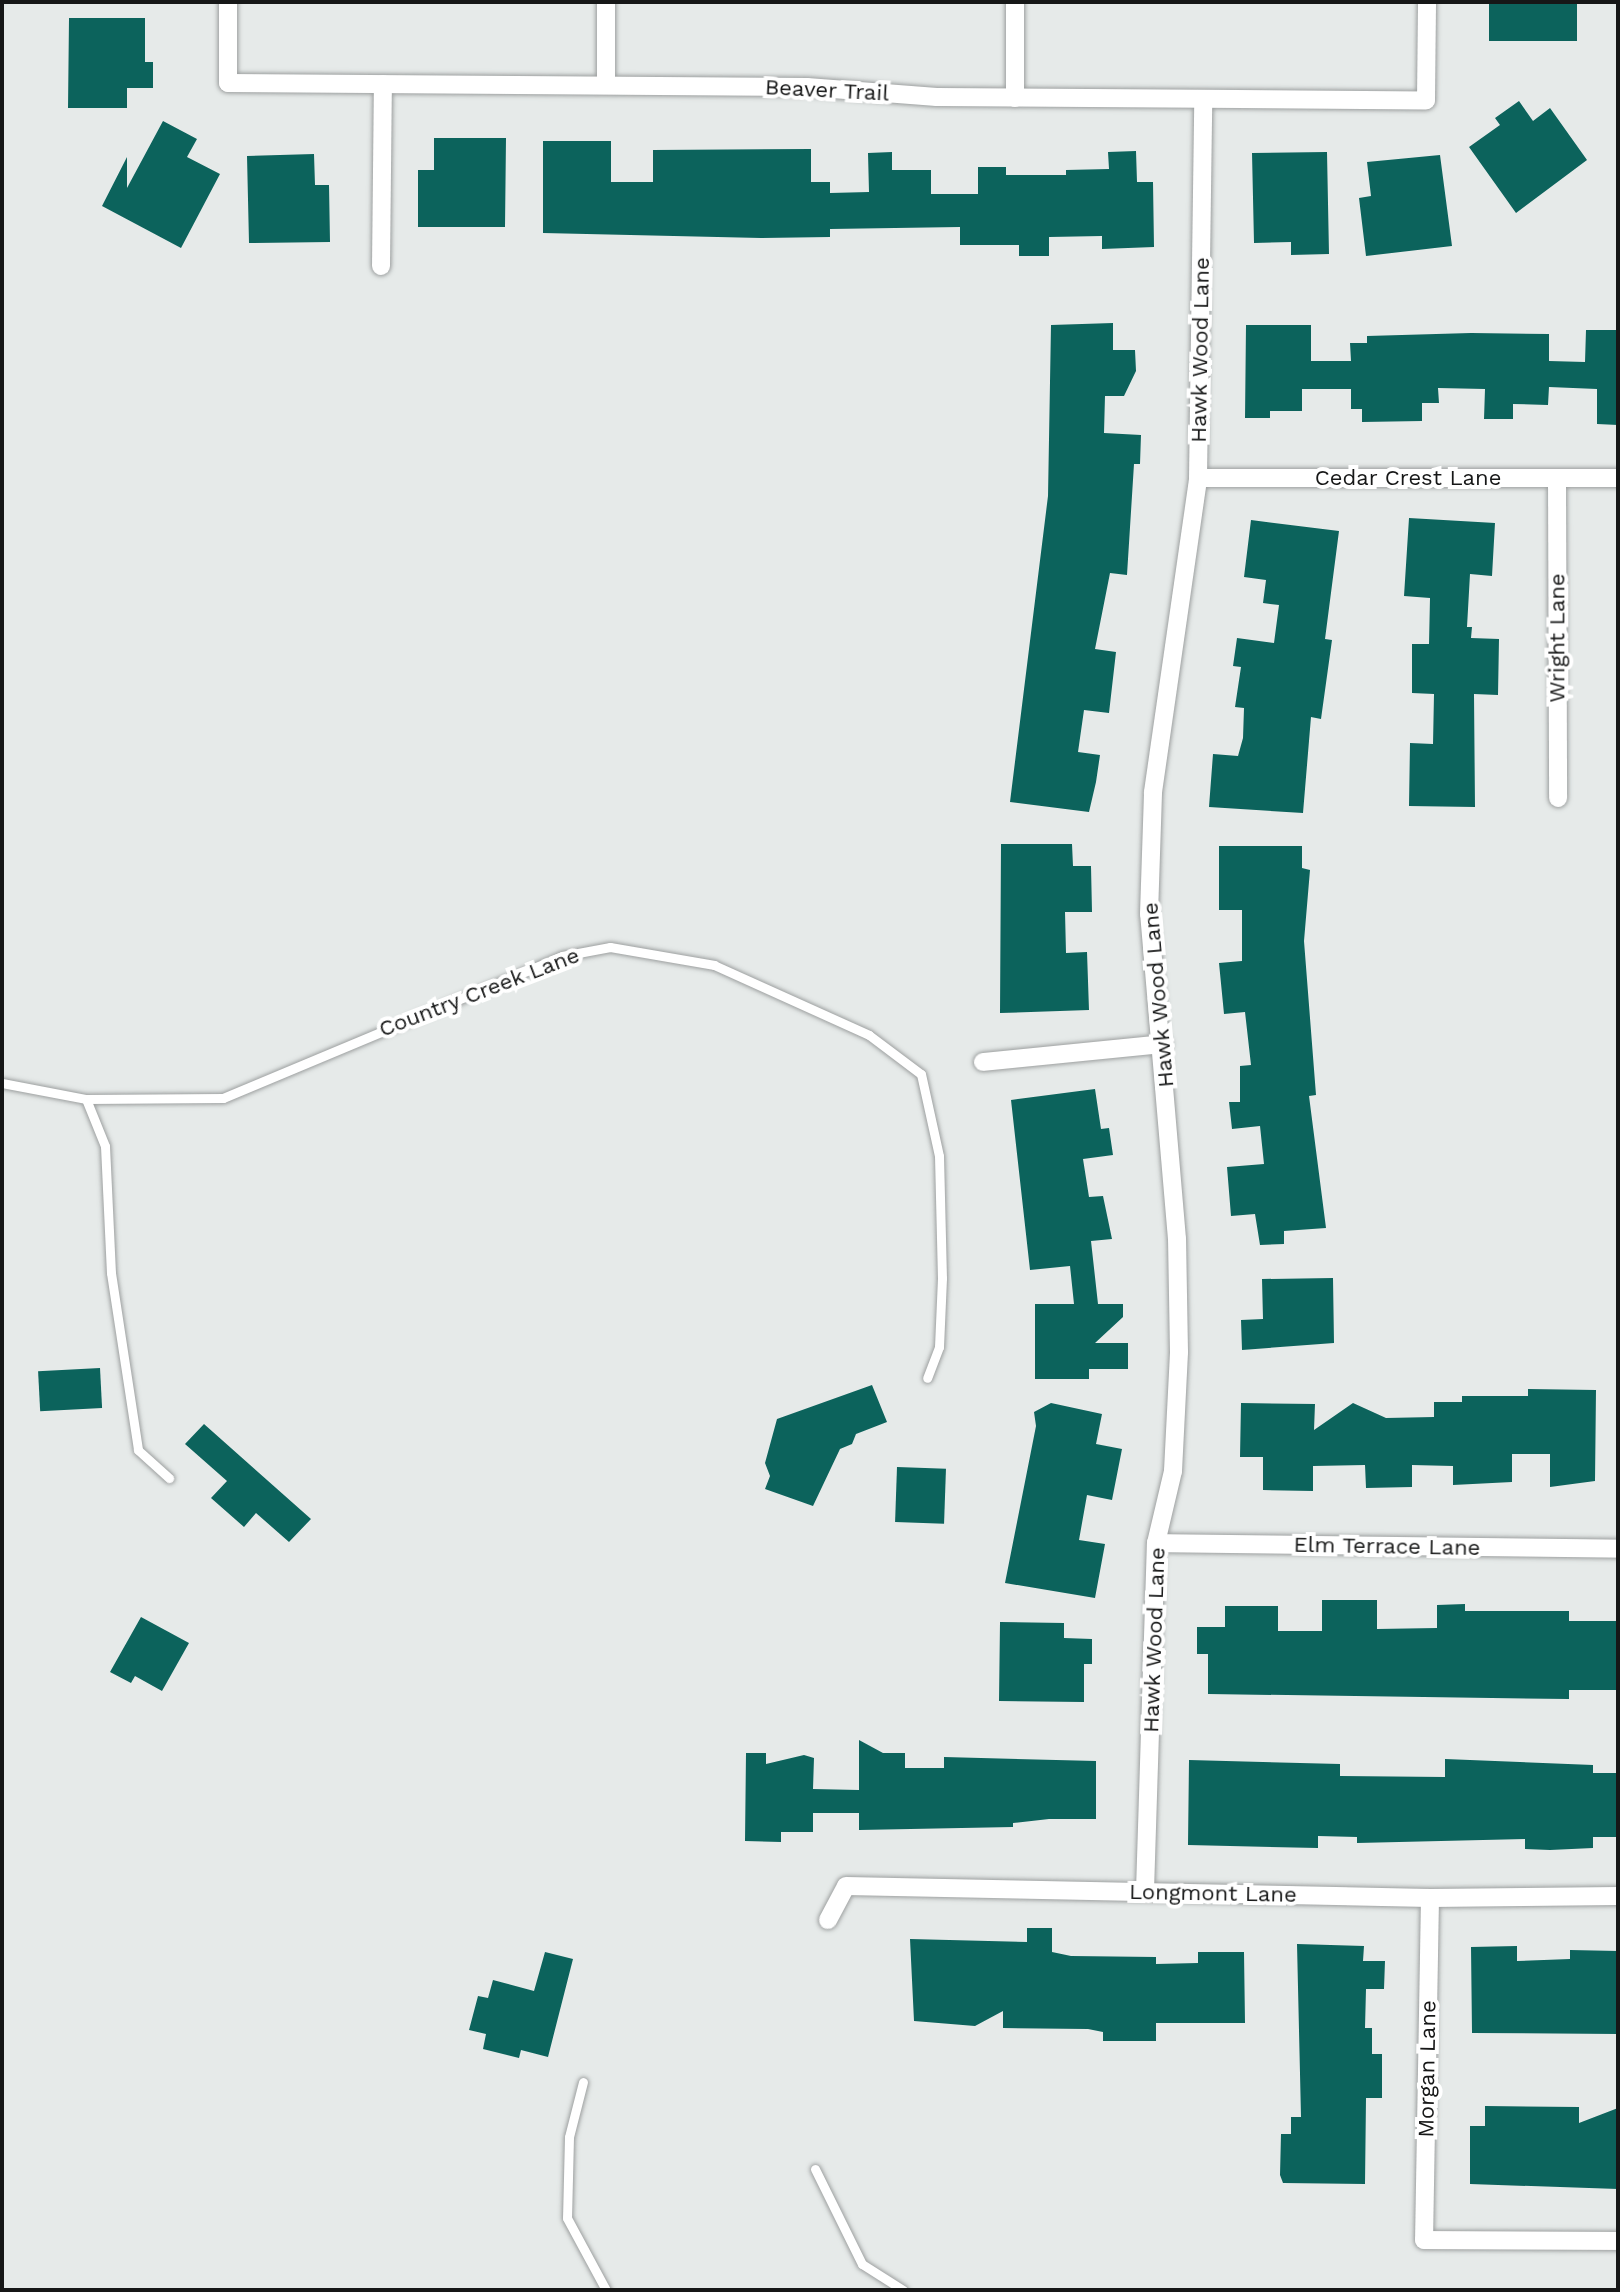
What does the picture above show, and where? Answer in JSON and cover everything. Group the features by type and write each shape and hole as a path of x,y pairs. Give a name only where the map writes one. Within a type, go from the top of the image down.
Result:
{"street":[{"name":"Beaver Trail","path":"228,2 228,83 807,87 1015,98 1426,100 1427,2"},
{"path":"606,2 606,85"},
{"path":"1015,2 1015,98"},
{"path":"381,266 383,84"},
{"name":"Hawk Wood Lane","path":"1145,1891 1156,1543 1173,1471 1179,1352 1163,1044 1149,914 1153,792 1198,478 1203,99"},
{"name":"Cedar Crest Lane","path":"1198,478 1618,478"},
{"name":"Wright Lane","path":"1557,478 1558,798"},
{"path":"983,1062 1163,1044"},
{"name":"Elm Terrace Lane","path":"1156,1543 1618,1549"},
{"name":"Longmont Lane","path":"828,1920 846,1886 1430,1898 1618,1896"},
{"name":"Morgan Lane","path":"1430,1898 1424,2240 1618,2241"}],"lane":[{"name":"Country Creek Lane","path":"2,1083 86,1099 223,1098 562,956 610,947 714,965 869,1035 921,1074 939,1156 942,1278 939,1347 927,1378"},
{"path":"86,1099 105,1146 111,1273 138,1450 169,1478"},
{"path":"583,2082 569,2137 567,2218 606,2290"},
{"path":"815,2169 862,2264 903,2290"}],"building":[{"path":"1489,2 1577,2 1577,41 1489,41"},
{"path":"69,18 145,18 145,62 153,62 153,88 127,88 127,108 68,108"},
{"path":"1519,101 1533,121 1550,108 1587,160 1516,213 1469,147 1500,125 1495,118"},
{"path":"163,121 197,139 187,157 220,174 181,248 102,206 127,157 127,188"},
{"path":"434,138 506,138 505,227 418,227 418,170 434,170"},
{"path":"543,141 611,141 611,182 653,182 653,150 811,149 811,182 830,182 830,193 869,192 868,153 892,152 892,170 931,170 931,194 978,194 978,167 1006,167 1006,175 1066,175 1066,170 1109,169 1108,152 1136,151 1137,182 1153,182 1154,247 1102,249 1102,236 1049,237 1049,256 1019,256 1019,245 960,245 960,227 830,229 830,237 761,238 543,233"},
{"path":"1327,152 1329,254 1291,255 1291,242 1254,243 1252,153"},
{"path":"314,154 315,185 329,185 330,242 249,243 247,156"},
{"path":"1440,155 1452,246 1366,256 1359,198 1371,196 1367,162"},
{"path":"1113,323 1113,350 1135,350 1136,371 1124,396 1105,396 1104,433 1141,435 1140,464 1134,464 1127,575 1110,573 1095,649 1116,652 1109,713 1084,710 1078,752 1100,755 1096,782 1089,812 1010,802 1048,496 1051,325"},
{"path":"1246,325 1311,325 1311,361 1351,361 1350,343 1367,343 1367,336 1471,333 1549,334 1549,361 1585,362 1586,330 1618,330 1618,425 1597,424 1597,389 1549,387 1548,405 1513,404 1513,419 1484,419 1485,389 1438,388 1439,403 1422,403 1422,421 1362,422 1362,409 1351,409 1351,389 1302,389 1302,411 1270,411 1270,418 1245,418"},
{"path":"1409,518 1495,523 1492,576 1470,574 1467,627 1472,627 1471,638 1499,639 1498,695 1474,694 1475,807 1409,806 1410,743 1433,744 1434,694 1412,693 1412,644 1429,644 1430,598 1404,596"},
{"path":"1251,520 1339,531 1325,639 1332,640 1321,719 1311,717 1303,813 1209,807 1213,754 1238,756 1243,738 1244,708 1235,707 1241,667 1233,666 1237,638 1274,643 1279,605 1263,603 1266,580 1244,577"},
{"path":"1001,844 1072,844 1073,866 1091,866 1092,912 1065,912 1066,953 1087,952 1089,1010 1000,1013"},
{"path":"1219,846 1302,846 1302,868 1310,870 1304,941 1316,1095 1309,1096 1326,1228 1284,1231 1284,1244 1260,1245 1255,1214 1231,1216 1227,1167 1264,1164 1260,1126 1232,1129 1229,1102 1240,1102 1240,1066 1251,1065 1245,1012 1224,1014 1219,963 1242,961 1242,910 1219,910"},
{"path":"1095,1089 1101,1129 1109,1128 1113,1155 1083,1159 1089,1197 1103,1196 1112,1239 1091,1241 1098,1304 1123,1304 1123,1317 1095,1343 1128,1343 1128,1369 1089,1369 1089,1379 1035,1379 1035,1304 1074,1304 1070,1266 1030,1270 1011,1100"},
{"path":"1333,1278 1334,1343 1242,1350 1241,1320 1263,1319 1262,1279"},
{"path":"100,1368 102,1408 40,1411 38,1371"},
{"path":"872,1385 887,1422 856,1434 852,1444 840,1449 813,1506 765,1489 770,1476 765,1463 777,1419"},
{"path":"1528,1389 1596,1390 1595,1481 1550,1487 1550,1454 1512,1454 1512,1482 1453,1485 1453,1466 1412,1465 1412,1487 1366,1488 1365,1465 1313,1466 1313,1491 1263,1490 1263,1457 1240,1457 1241,1403 1315,1404 1314,1430 1353,1403 1386,1418 1434,1417 1434,1402 1462,1402 1462,1396 1528,1396"},
{"path":"1051,1403 1102,1414 1096,1444 1122,1449 1112,1500 1087,1495 1079,1540 1105,1544 1095,1598 1005,1583 1036,1426 1034,1412"},
{"path":"204,1424 311,1519 289,1542 256,1513 244,1527 211,1498 227,1481 185,1444"},
{"path":"897,1467 946,1469 944,1524 895,1522"},
{"path":"1322,1600 1377,1600 1377,1629 1437,1628 1437,1605 1465,1604 1465,1611 1569,1611 1569,1621 1618,1621 1618,1690 1569,1690 1569,1699 1208,1694 1208,1654 1197,1654 1197,1627 1225,1627 1225,1606 1278,1606 1278,1631 1322,1631"},
{"path":"141,1617 189,1643 162,1691 135,1676 131,1683 110,1672"},
{"path":"1000,1622 1064,1623 1064,1638 1092,1639 1092,1664 1084,1664 1084,1702 999,1701"},
{"path":"859,1740 883,1753 905,1753 905,1768 944,1768 944,1757 1096,1761 1096,1819 1049,1819 1013,1823 1013,1827 859,1830 859,1813 813,1813 813,1832 781,1832 781,1842 745,1841 746,1753 766,1753 766,1764 804,1755 814,1758 813,1789 859,1790"},
{"path":"1445,1759 1593,1765 1593,1773 1618,1773 1618,1837 1593,1837 1593,1848 1550,1850 1525,1849 1525,1839 1357,1843 1357,1837 1318,1836 1318,1848 1188,1845 1189,1760 1340,1764 1340,1776 1445,1777"},
{"path":"1027,1928 1052,1928 1052,1952 1071,1956 1156,1957 1156,1964 1198,1963 1198,1952 1244,1952 1245,2023 1156,2023 1156,2041 1103,2041 1103,2032 1088,2029 1003,2028 1003,2011 975,2026 914,2021 910,1939 1027,1942"},
{"path":"1297,1944 1364,1946 1363,1961 1385,1961 1384,1989 1366,1989 1365,2028 1372,2028 1372,2054 1382,2054 1382,2098 1366,2098 1365,2184 1283,2183 1280,2175 1281,2134 1291,2134 1291,2117 1301,2117"},
{"path":"1517,1946 1517,1961 1570,1959 1570,1950 1618,1951 1618,2034 1472,2033 1471,1947"},
{"path":"545,1952 573,1959 548,2057 521,2050 519,2058 483,2049 486,2034 469,2030 478,1996 488,1998 493,1980 534,1991"},
{"path":"1485,2106 1579,2107 1579,2123 1618,2108 1618,2189 1470,2184 1470,2126 1485,2126"}]}
